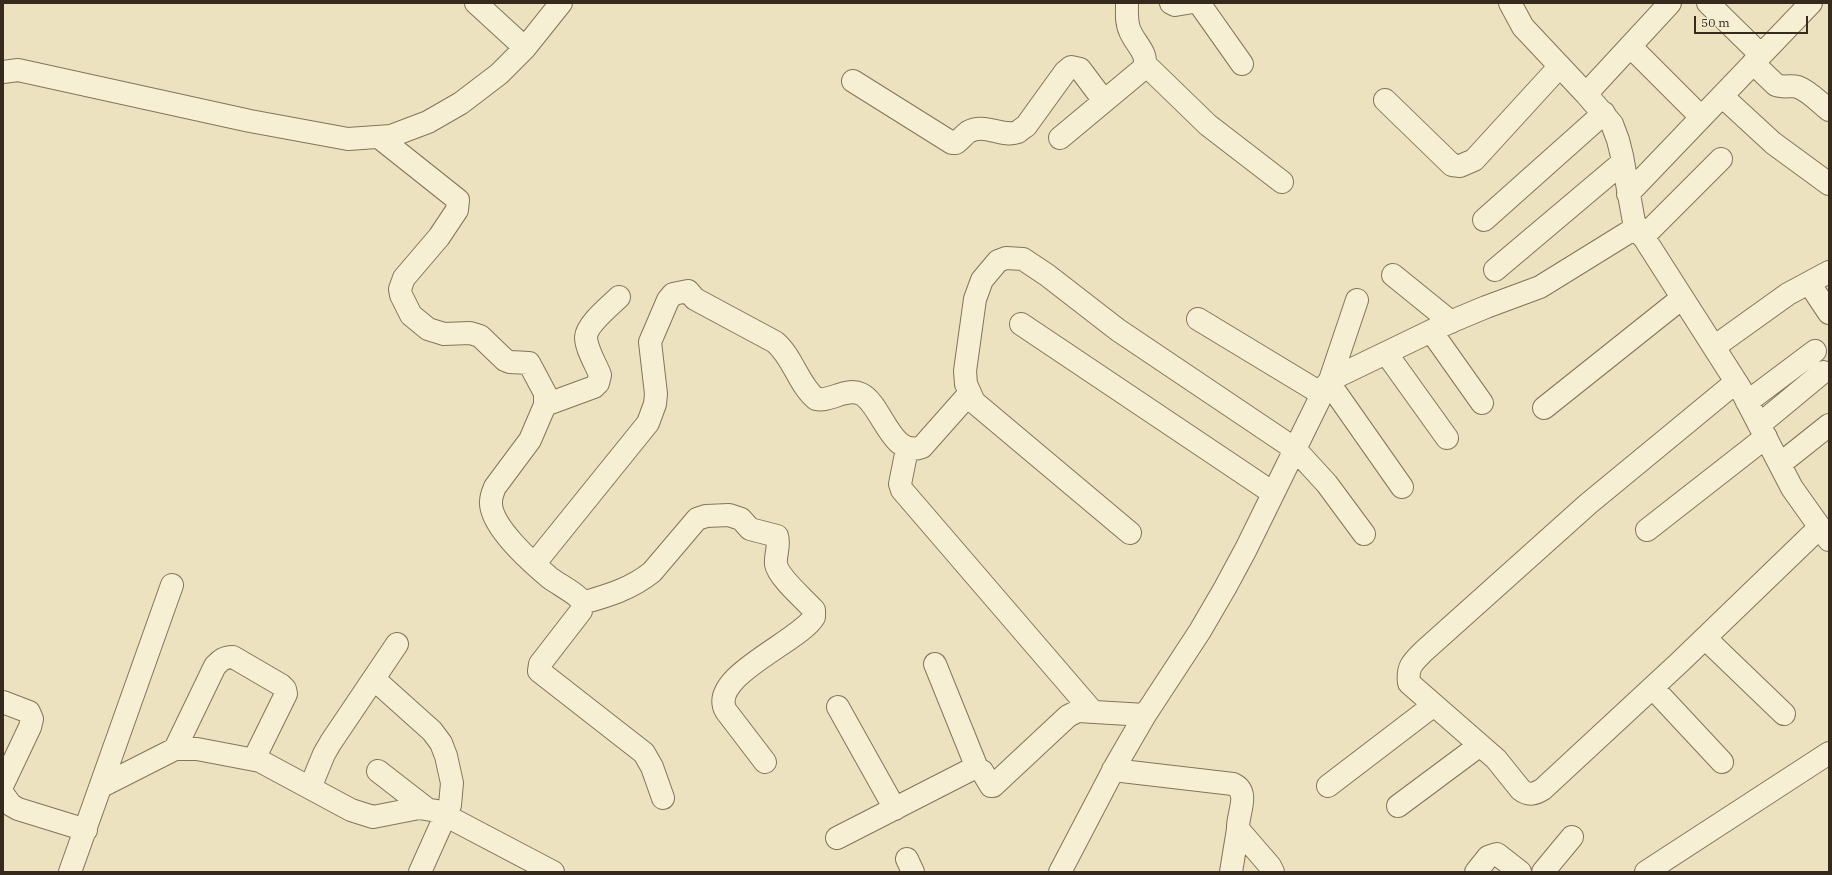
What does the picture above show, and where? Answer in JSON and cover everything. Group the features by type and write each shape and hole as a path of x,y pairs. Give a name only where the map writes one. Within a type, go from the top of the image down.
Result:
{"street":[{"path":"476,3 526,48"},
{"path":"3,72 18,70 250,121 348,139 380,138 392,136 428,122 461,103 499,74 526,48 562,3"},
{"path":"1060,138 1144,68 1144,54 1129,29 1127,3"},
{"path":"1171,3 1175,5 1187,3"},
{"path":"1197,3 1201,6 1242,64"},
{"path":"1510,3 1524,27 1604,113 1612,124 1618,140 1623,162 1630,210 1640,232 1736,382 1792,488 1823,524 1653,688 1549,784 1537,793 1526,794 1496,759 1409,683 1408,673 1416,660 1588,504 1736,382"},
{"path":"1586,94 1670,3"},
{"path":"1708,3 1757,59 1776,86 1802,89 1829,110"},
{"path":"1628,194 1811,3"},
{"path":"1630,46 1701,118"},
{"path":"1145,64 1208,125 1282,182"},
{"path":"1384,100 1452,165 1460,166 1474,160 1560,66"},
{"path":"853,81 952,143 956,143 968,132 975,129 988,128 1008,133 1017,132 1026,126 1065,72 1071,67 1080,69 1104,101"},
{"path":"1722,96 1773,143 1829,184"},
{"path":"1484,220 1604,113"},
{"path":"380,138 458,200 457,210 439,237 401,284 401,295 411,315 428,329 444,334 475,334 480,336 505,360 510,362 529,363 545,393 545,405 530,440 495,487 490,503 495,519 514,543 548,576 578,598 582,603 581,611 540,664 539,670 542,674 644,753 652,767 664,798"},
{"path":"1326,388 1338,376 1431,331 1540,288 1640,232 1721,159"},
{"path":"1495,270 1623,162"},
{"path":"1130,533 974,402 969,394 966,384 965,371 975,299 982,280 998,261 1011,258 1023,259 1047,275 1124,334 1295,449 1326,484 1364,534"},
{"path":"1714,347 1788,294 1829,272"},
{"path":"1393,275 1451,322"},
{"path":"1809,283 1829,313"},
{"path":"535,563 648,423 655,404 656,394 650,342 668,300 674,294 688,291 695,299 775,342 782,348 807,389 816,399 827,399 852,392 866,397 891,434 907,449 915,450 922,447 969,394"},
{"path":"545,405 594,387 598,383 600,375 586,337 590,326 619,297"},
{"path":"1544,408 1682,298"},
{"path":"1060,872 1113,770 1145,715 1200,631 1246,549 1326,388 1357,300"},
{"path":"1198,319 1326,388 1402,487"},
{"path":"1021,324 1273,493"},
{"path":"1431,331 1482,403"},
{"path":"1747,402 1815,351"},
{"path":"1386,353 1447,438"},
{"path":"1647,530 1763,431 1823,372"},
{"path":"1780,464 1829,425"},
{"path":"907,449 900,484 902,490 1093,712"},
{"path":"582,603 616,593 644,578 652,572 697,519 701,517 736,516 750,529 776,536 778,547 776,561 778,571 814,610 814,617 807,628 745,670 726,690 722,699 723,706 726,711 765,762"},
{"path":"70,872 102,786 172,585"},
{"path":"1705,638 1784,714"},
{"path":"310,788 324,754 397,644"},
{"path":"174,750 215,666 226,657 233,658 281,684 285,689 286,694 254,759"},
{"path":"935,664 977,768 982,771 991,786 993,786 1068,716 1078,710 1145,715"},
{"path":"102,786 174,750 197,749 254,759 351,810 372,817 419,808 436,812 450,805 452,783 446,756 441,743 432,731 374,679"},
{"path":"1653,688 1722,762"},
{"path":"3,702 29,712 32,719 3,784"},
{"path":"1328,786 1434,705"},
{"path":"838,707 895,809"},
{"path":"1398,806 1480,745"},
{"path":"1646,872 1829,753"},
{"path":"837,838 977,768"},
{"path":"1113,770 1233,784 1237,786 1242,794 1231,872"},
{"path":"378,771 436,812 553,872"},
{"path":"3,794 11,805 18,809 86,830"},
{"path":"420,872 436,812"},
{"path":"1238,829 1270,866 1273,872"},
{"path":"1543,872 1572,837"},
{"path":"1476,872 1488,857 1497,854 1520,872"}]}
